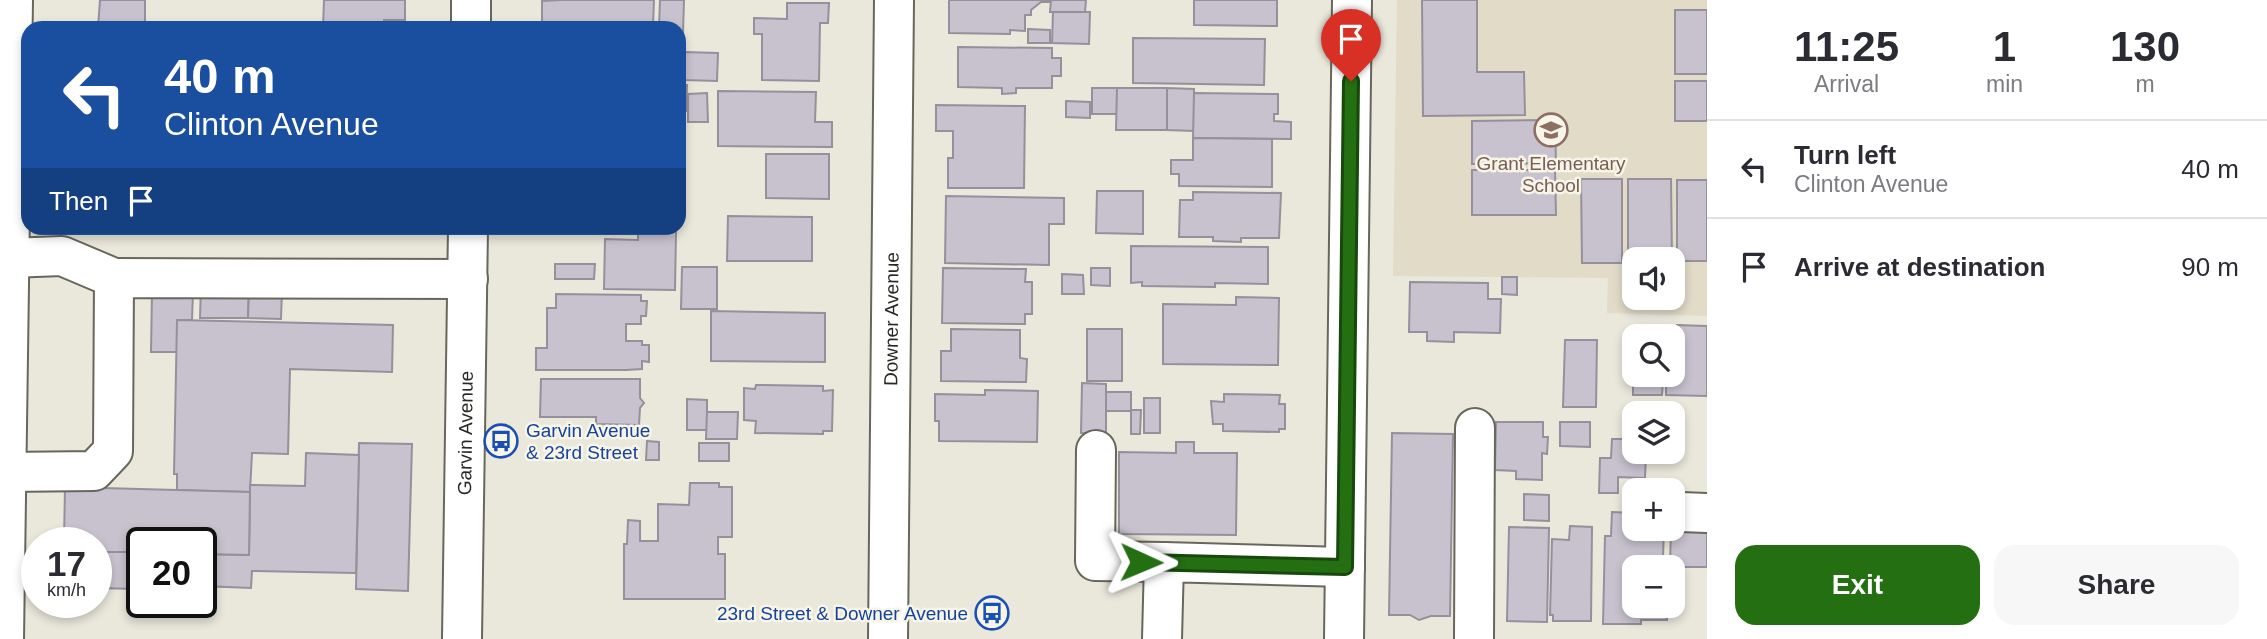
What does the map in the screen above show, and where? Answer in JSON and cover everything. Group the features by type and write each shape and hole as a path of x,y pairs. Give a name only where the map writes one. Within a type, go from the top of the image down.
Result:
{"street":[{"path":"4,639 6,472 3,422 13,0"},
{"path":"471,0 471,21"},
{"name":"Downer Avenue","path":"888,639 894,0"},
{"path":"1344,639 1352,0"},
{"name":"Garvin Avenue","path":"462,639 468,235"},
{"path":"9,257 62,256 114,278 468,279"},
{"path":"6,472 93,471 113,451 114,278"},
{"path":"1474,639 1475,428"},
{"path":"1096,450 1095,561 1345,567"},
{"path":"1162,639 1164,562"}],"shaded area":[{"name":"Grant Elementary School","path":"1397,0 1707,0 1707,316 1607,313 1608,278 1393,276"}],"building":[{"path":"100,0 145,0 145,21 98,21"},
{"path":"324,0 405,0 405,20 323,21"},
{"path":"654,0 653,21 542,21 542,1"},
{"path":"660,0 684,0 683,21 659,21"},
{"path":"949,0 1049,2 1041,2 1031,10 1031,15 1025,15 1025,31 1010,30 1010,34 949,33"},
{"path":"1051,0 1086,0 1085,12 1050,12"},
{"path":"1194,0 1277,0 1277,26 1194,25"},
{"path":"1422,0 1477,0 1477,72 1524,72 1525,115 1423,116"},
{"path":"787,3 829,3 828,23 820,23 819,81 762,80 762,34 754,34 754,18 787,19"},
{"path":"1675,10 1707,10 1707,74 1675,74"},
{"path":"1053,12 1090,12 1089,44 1052,43"},
{"path":"1028,29 1050,30 1050,43 1028,43"},
{"path":"1133,38 1265,39 1264,85 1133,83"},
{"path":"958,47 1052,48 1052,58 1061,58 1061,76 1052,76 1052,88 1016,88 1016,93 1002,94 1002,88 958,87"},
{"path":"686,52 718,53 717,81 686,80"},
{"path":"1675,81 1707,81 1707,121 1675,121"},
{"path":"1092,88 1117,88 1117,114 1092,114"},
{"path":"1117,88 1167,88 1167,130 1116,130"},
{"path":"1167,88 1194,89 1194,131 1167,130"},
{"path":"718,91 816,92 815,122 832,122 832,147 718,146"},
{"path":"707,93 708,122 688,122 688,94"},
{"path":"1194,93 1278,94 1278,114 1274,114 1274,121 1291,122 1291,139 1193,138"},
{"path":"1066,101 1090,102 1090,118 1066,117"},
{"path":"936,105 1025,106 1024,188 948,188 948,158 953,158 953,131 936,131"},
{"path":"1555,120 1556,163 1472,164 1472,121"},
{"path":"1193,138 1272,139 1272,187 1179,186 1179,174 1171,174 1171,160 1193,160"},
{"path":"766,154 829,154 829,199 766,198"},
{"path":"1472,170 1555,170 1556,215 1472,215"},
{"path":"1581,179 1622,179 1622,263 1582,263"},
{"path":"1628,179 1671,179 1672,247 1628,247"},
{"path":"1677,180 1707,180 1707,261 1685,261 1685,247 1677,247"},
{"path":"1097,191 1143,191 1143,234 1096,233"},
{"path":"1193,192 1281,193 1279,238 1241,238 1241,242 1213,241 1213,237 1179,237 1180,200 1193,200"},
{"path":"946,196 1064,198 1064,224 1049,224 1049,265 945,263"},
{"path":"728,216 812,217 812,261 727,261"},
{"path":"638,235 676,235 675,290 604,289 605,239 638,240"},
{"path":"1131,246 1268,247 1268,284 1215,283 1215,287 1142,286 1142,282 1131,283"},
{"path":"555,264 595,264 594,279 555,279"},
{"path":"682,267 717,267 717,309 681,309"},
{"path":"943,268 1026,269 1025,282 1032,282 1032,314 1025,314 1025,324 942,323"},
{"path":"1091,268 1110,268 1110,286 1091,285"},
{"path":"1062,274 1083,275 1084,294 1062,294"},
{"path":"1502,277 1517,277 1517,295 1502,294"},
{"path":"1410,282 1488,283 1488,299 1501,299 1500,333 1454,332 1454,342 1427,341 1427,332 1409,332"},
{"path":"201,285 249,286 248,318 200,318"},
{"path":"249,290 282,290 281,319 248,318"},
{"path":"152,292 193,292 192,320 177,320 177,352 151,352"},
{"path":"556,294 641,295 641,301 647,301 646,316 641,316 641,324 626,324 626,341 642,341 642,345 649,345 649,362 642,361 642,369 536,370 536,348 547,348 547,308 556,308"},
{"path":"1236,297 1279,298 1278,365 1163,364 1163,304 1236,305"},
{"path":"711,311 825,313 825,362 711,361"},
{"path":"177,320 393,325 392,372 290,369 288,454 252,453 250,492 177,490 177,474 174,474"},
{"path":"1685,325 1707,326 1707,396 1666,395 1666,387 1685,387"},
{"path":"951,329 1020,330 1020,358 1027,359 1026,382 941,381 941,351 951,351"},
{"path":"1087,329 1122,329 1122,381 1087,381"},
{"path":"1565,340 1597,340 1596,407 1563,407"},
{"path":"541,379 640,379 640,398 644,403 640,408 639,425 596,424 596,417 540,417"},
{"path":"1082,383 1106,384 1106,433 1081,433"},
{"path":"756,385 823,386 823,391 833,390 832,431 823,431 823,434 755,433 756,421 744,420 744,388 755,389"},
{"path":"1633,387 1663,387 1662,395 1633,395"},
{"path":"985,390 1038,391 1037,442 939,441 939,421 935,421 935,394 985,395"},
{"path":"1106,392 1131,392 1131,411 1106,411"},
{"path":"1224,394 1280,395 1279,404 1285,404 1285,429 1279,429 1279,432 1223,431 1223,424 1213,424 1211,401 1224,402"},
{"path":"1144,398 1160,398 1160,433 1144,433"},
{"path":"687,399 707,400 707,430 687,430"},
{"path":"1131,410 1141,410 1140,434 1131,434"},
{"path":"707,412 738,412 737,439 706,439"},
{"path":"1496,422 1543,422 1543,437 1548,437 1547,454 1542,453 1542,480 1516,479 1516,471 1495,470"},
{"path":"1560,422 1590,422 1590,447 1560,446"},
{"path":"1392,433 1453,434 1450,616 1431,616 1419,620 1410,615 1389,615"},
{"path":"1612,439 1622,439 1622,464 1646,464 1645,478 1618,477 1618,493 1599,493 1600,458 1611,458"},
{"path":"647,441 659,442 659,460 646,460"},
{"path":"1176,442 1194,442 1194,453 1237,453 1236,535 1119,534 1119,452 1176,453"},
{"path":"359,443 412,444 408,591 356,589"},
{"path":"699,443 729,443 729,461 699,461"},
{"path":"306,453 359,455 356,573 252,571 251,588 217,587 217,554 249,555 250,485 305,486"},
{"path":"690,483 719,483 719,487 732,487 732,537 718,537 718,554 725,554 725,599 624,599 624,544 627,544 628,520 640,521 640,541 658,541 658,504 689,505"},
{"path":"65,487 250,492 249,555 217,554 217,527 126,527 126,553 112,552 112,527 64,527"},
{"path":"1524,494 1549,495 1549,521 1524,520"},
{"path":"1612,512 1622,512 1622,541 1664,541 1663,555 1622,555 1622,618 1667,620 1641,620 1641,624 1603,624 1605,536 1611,536"},
{"path":"1707,524 1707,567 1685,567 1685,555 1670,555 1671,541 1685,541 1685,526"},
{"path":"1570,526 1592,527 1591,621 1553,621 1553,615 1550,615 1552,539 1569,540"},
{"path":"1509,527 1549,528 1547,622 1507,621"},
{"path":"112,552 126,552 126,589 112,588"}],"place":[{"name":"Grant Elementary School","path":"1551,130"},
{"name":"Garvin Avenue & 23rd Street","path":"501,441"},
{"name":"23rd Street & Downer Avenue","path":"992,613"}],"route":[{"path":"1141,562 1345,567 1351,81"}]}
